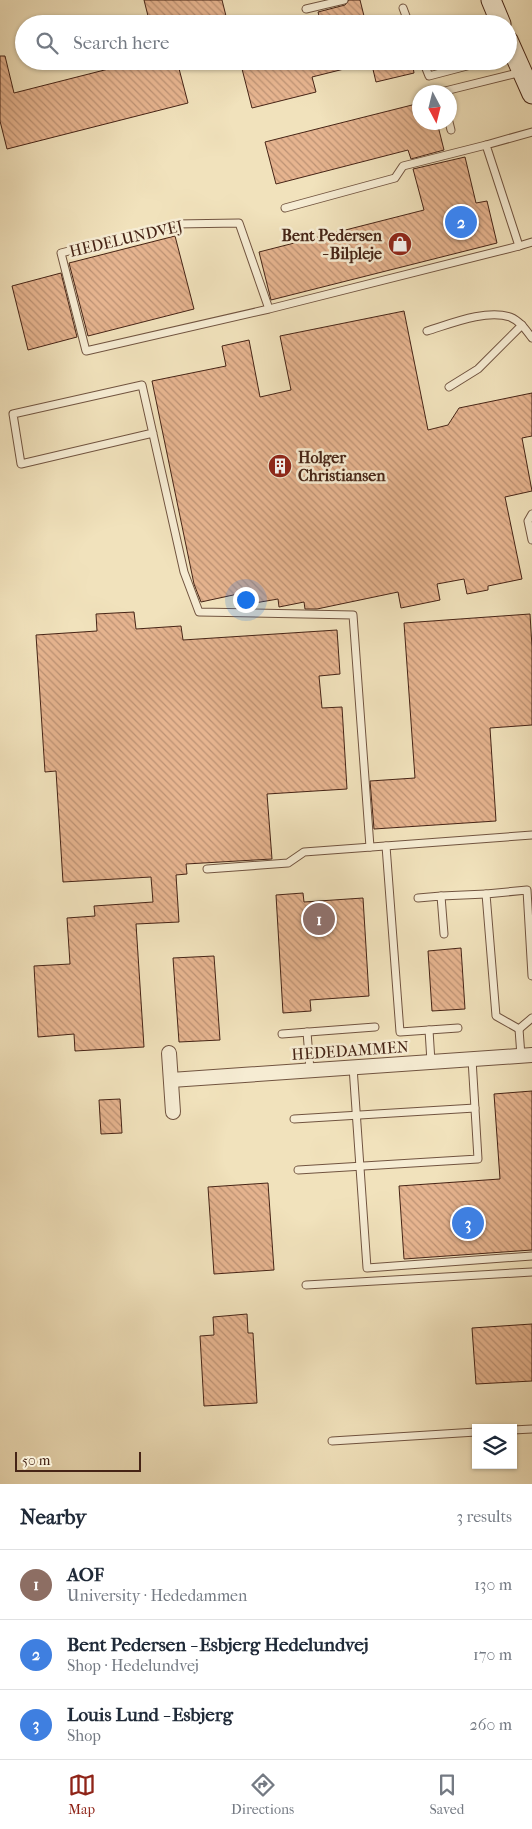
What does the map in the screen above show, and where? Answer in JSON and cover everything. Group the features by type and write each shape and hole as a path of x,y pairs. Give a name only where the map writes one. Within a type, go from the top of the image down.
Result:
{"street":[{"path":"491,0 497,15"},
{"path":"517,63 532,94"},
{"path":"168,1053 173,1112"},
{"name":"HEDEDAMMEN","path":"171,1080 526,1055"}],"lane":[{"path":"306,9 344,0"},
{"path":"402,8 405,15"},
{"path":"427,70 429,76 452,70"},
{"path":"457,88 522,72"},
{"path":"285,208 395,178 403,166 532,132"},
{"path":"486,145 519,246"},
{"name":"HEDELUNDVEJ","path":"269,310 240,223 176,224 61,253 86,352 269,310 532,242"},
{"path":"426,331 479,315 509,317 522,325 532,338"},
{"path":"449,387 478,370 522,325"},
{"path":"153,433 21,464 13,414 142,385 153,433 184,572 199,612 353,615 370,847"},
{"path":"532,514 528,521 532,540"},
{"path":"207,868 288,863 304,852 532,835"},
{"path":"386,846 400,1032 458,1028"},
{"path":"418,898 529,890 532,976"},
{"path":"486,894 496,1016 519,1029 526,1055"},
{"path":"441,896 444,934"},
{"path":"519,1029 532,1018"},
{"path":"282,1034 375,1027"},
{"path":"429,1030 431,1062"},
{"path":"307,1032 310,1070"},
{"path":"298,1170 478,1159 472,1059"},
{"path":"353,1067 367,1268 532,1256"},
{"path":"294,1119 475,1108"},
{"path":"306,1285 532,1272"},
{"path":"517,1430 532,1428"},
{"path":"332,1440 472,1432"}],"building":[{"path":"144,0 222,0 226,15 148,15"},
{"path":"349,0 360,0 364,15 319,15 318,12 345,5"},
{"path":"0,56 5,56 14,93 105,70 179,70 188,103 7,149 0,121"},
{"path":"242,70 340,70 312,77 316,92 252,108"},
{"path":"373,70 414,70 414,73 376,82"},
{"path":"412,105 412,130 439,130 444,150 411,159 408,150 276,184 265,142"},
{"path":"465,157 476,203 487,201 497,243 271,300 259,252 424,210 413,169"},
{"path":"175,236 194,309 88,336 69,263"},
{"path":"61,273 77,337 28,350 12,286"},
{"name":"Holger Christiansen","path":"404,311 428,430 448,425 459,408 532,393 532,436 522,438 532,491 505,497 522,579 488,586 488,590 467,594 464,579 437,584 440,600 401,608 398,592 317,609 305,609 304,602 279,607 278,599 249,604 247,592 201,602 194,584 152,381 226,366 222,346 249,340 260,397 291,390 280,336"},
{"path":"134,612 136,629 181,626 183,640 337,630 340,674 319,676 322,708 342,707 347,789 267,794 272,859 186,864 187,874 176,875 179,922 136,924 144,1047 75,1051 74,1034 38,1037 34,966 70,964 67,918 95,916 94,906 153,902 151,877 63,882 56,771 45,772 36,635 97,631 96,614"},
{"path":"530,614 532,725 490,728 496,821 374,829 370,781 415,778 404,623"},
{"path":"303,893 304,902 363,898 369,996 310,1000 311,1011 283,1013 276,895"},
{"path":"461,948 465,1009 432,1011 428,951"},
{"path":"214,956 220,1040 179,1042 173,958"},
{"path":"532,1091 532,1250 404,1259 399,1186 500,1179 494,1094"},
{"path":"120,1099 122,1133 101,1134 99,1100"},
{"path":"268,1183 274,1270 214,1274 208,1187"},
{"path":"247,1314 248,1333 253,1333 257,1403 204,1406 200,1336 214,1335 213,1317"},
{"path":"532,1324 532,1381 476,1384 472,1328"}],"place":[{"name":"Bent Pedersen - Esbjerg Hedelundvej","path":"461,222"},
{"name":"Bent Pedersen - Bilpleje","path":"400,244"},
{"name":"Holger Christiansen","path":"280,466"},
{"name":"AOF","path":"319,919"},
{"name":"Louis Lund - Esbjerg","path":"468,1223"}]}
